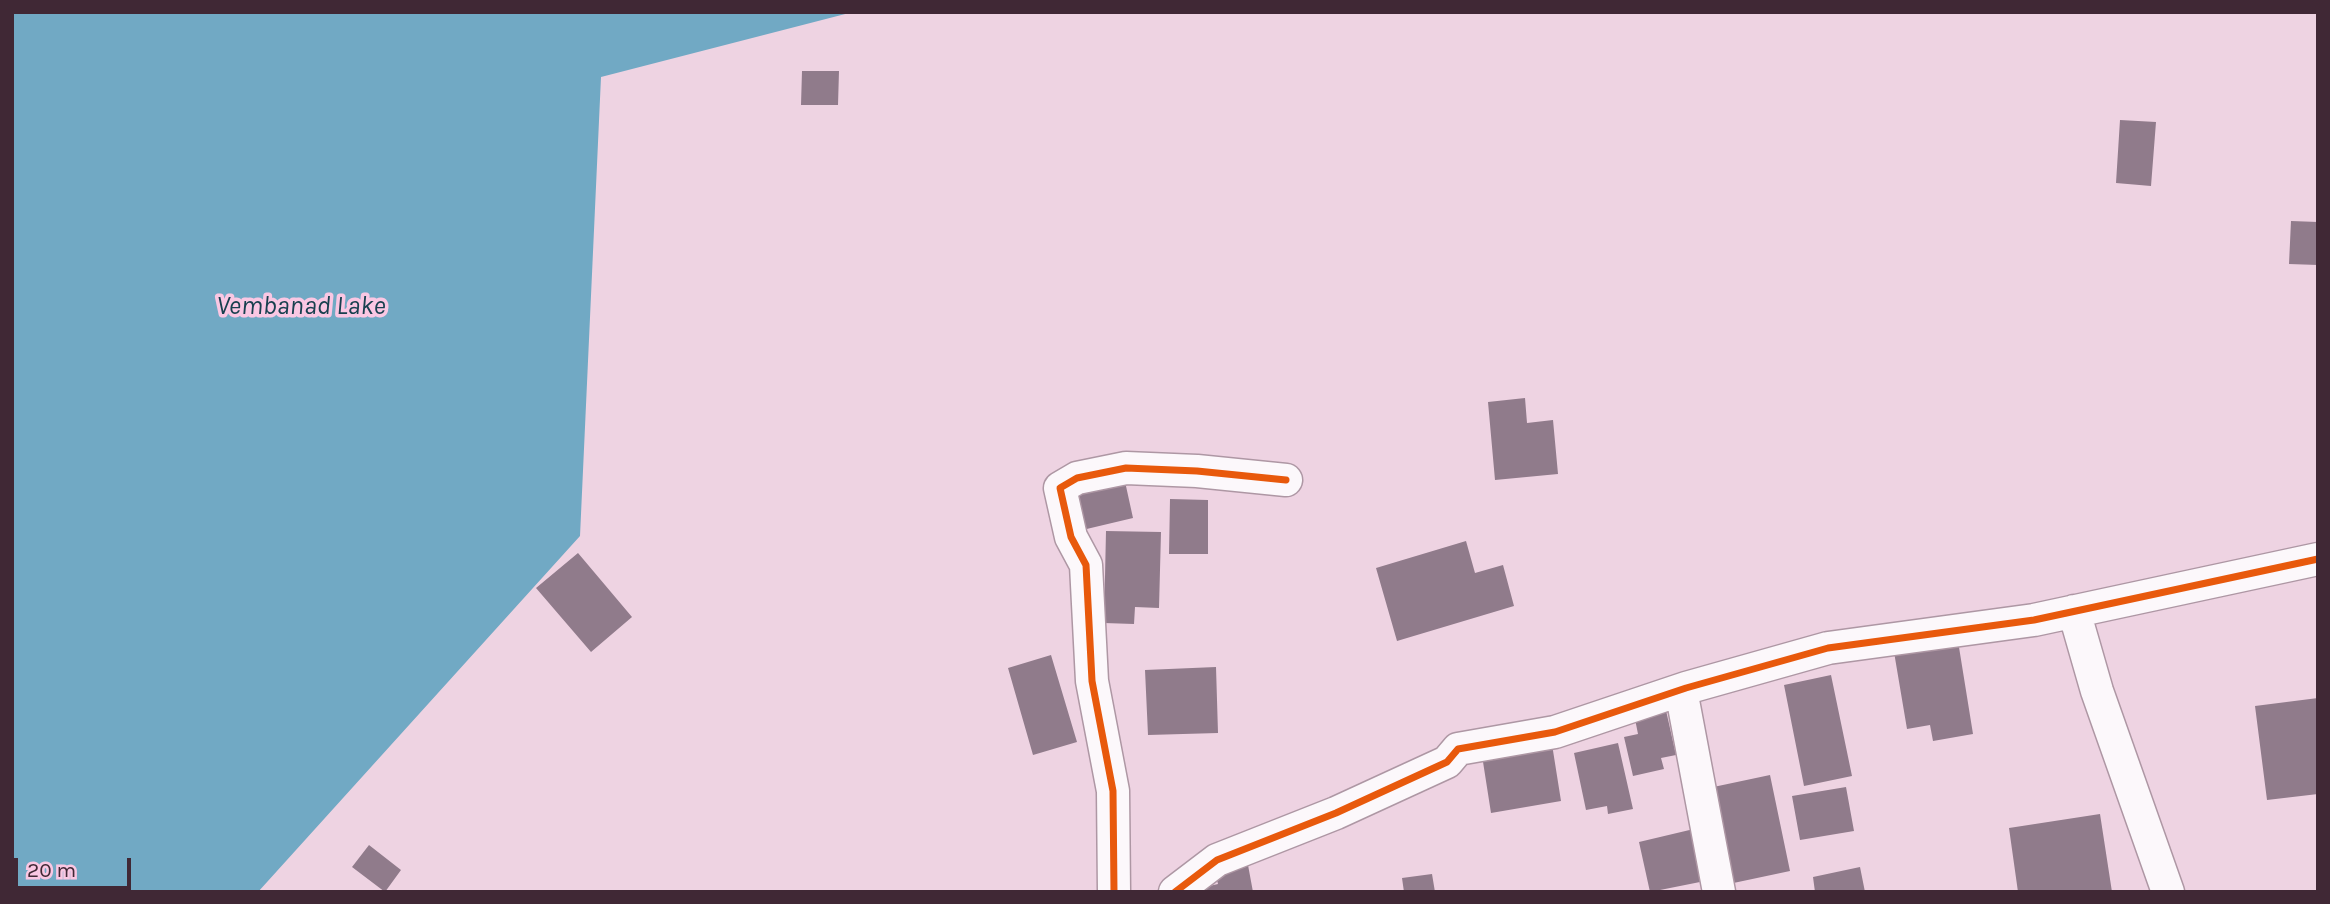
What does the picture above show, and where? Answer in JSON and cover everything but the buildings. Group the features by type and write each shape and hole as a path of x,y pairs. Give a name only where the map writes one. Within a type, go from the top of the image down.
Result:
{"street":[{"path":"1114,892 1113,791 1092,681 1086,565 1070,537 1060,488 1077,478 1126,468 1197,471 1286,480"},
{"path":"1175,892 1217,860 1398,785 1447,762 1458,749 1555,732 1681,690 1828,648 2034,620 2318,559"},
{"path":"2074,611 2097,691 2168,892"},
{"path":"1681,690 1718,892"}],"water":[{"name":"Vembanad Lake","path":"12,12 853,12 601,77 580,536 258,892 12,892"}],"cycle path":[{"path":"1114,892 1113,791 1092,681 1086,565 1071,537 1060,488 1077,478 1126,468 1197,471 1286,480"},
{"path":"1175,892 1217,860 1336,813 1447,762 1458,749 1555,732 1686,688 1828,648 2034,620 2318,559"}]}
